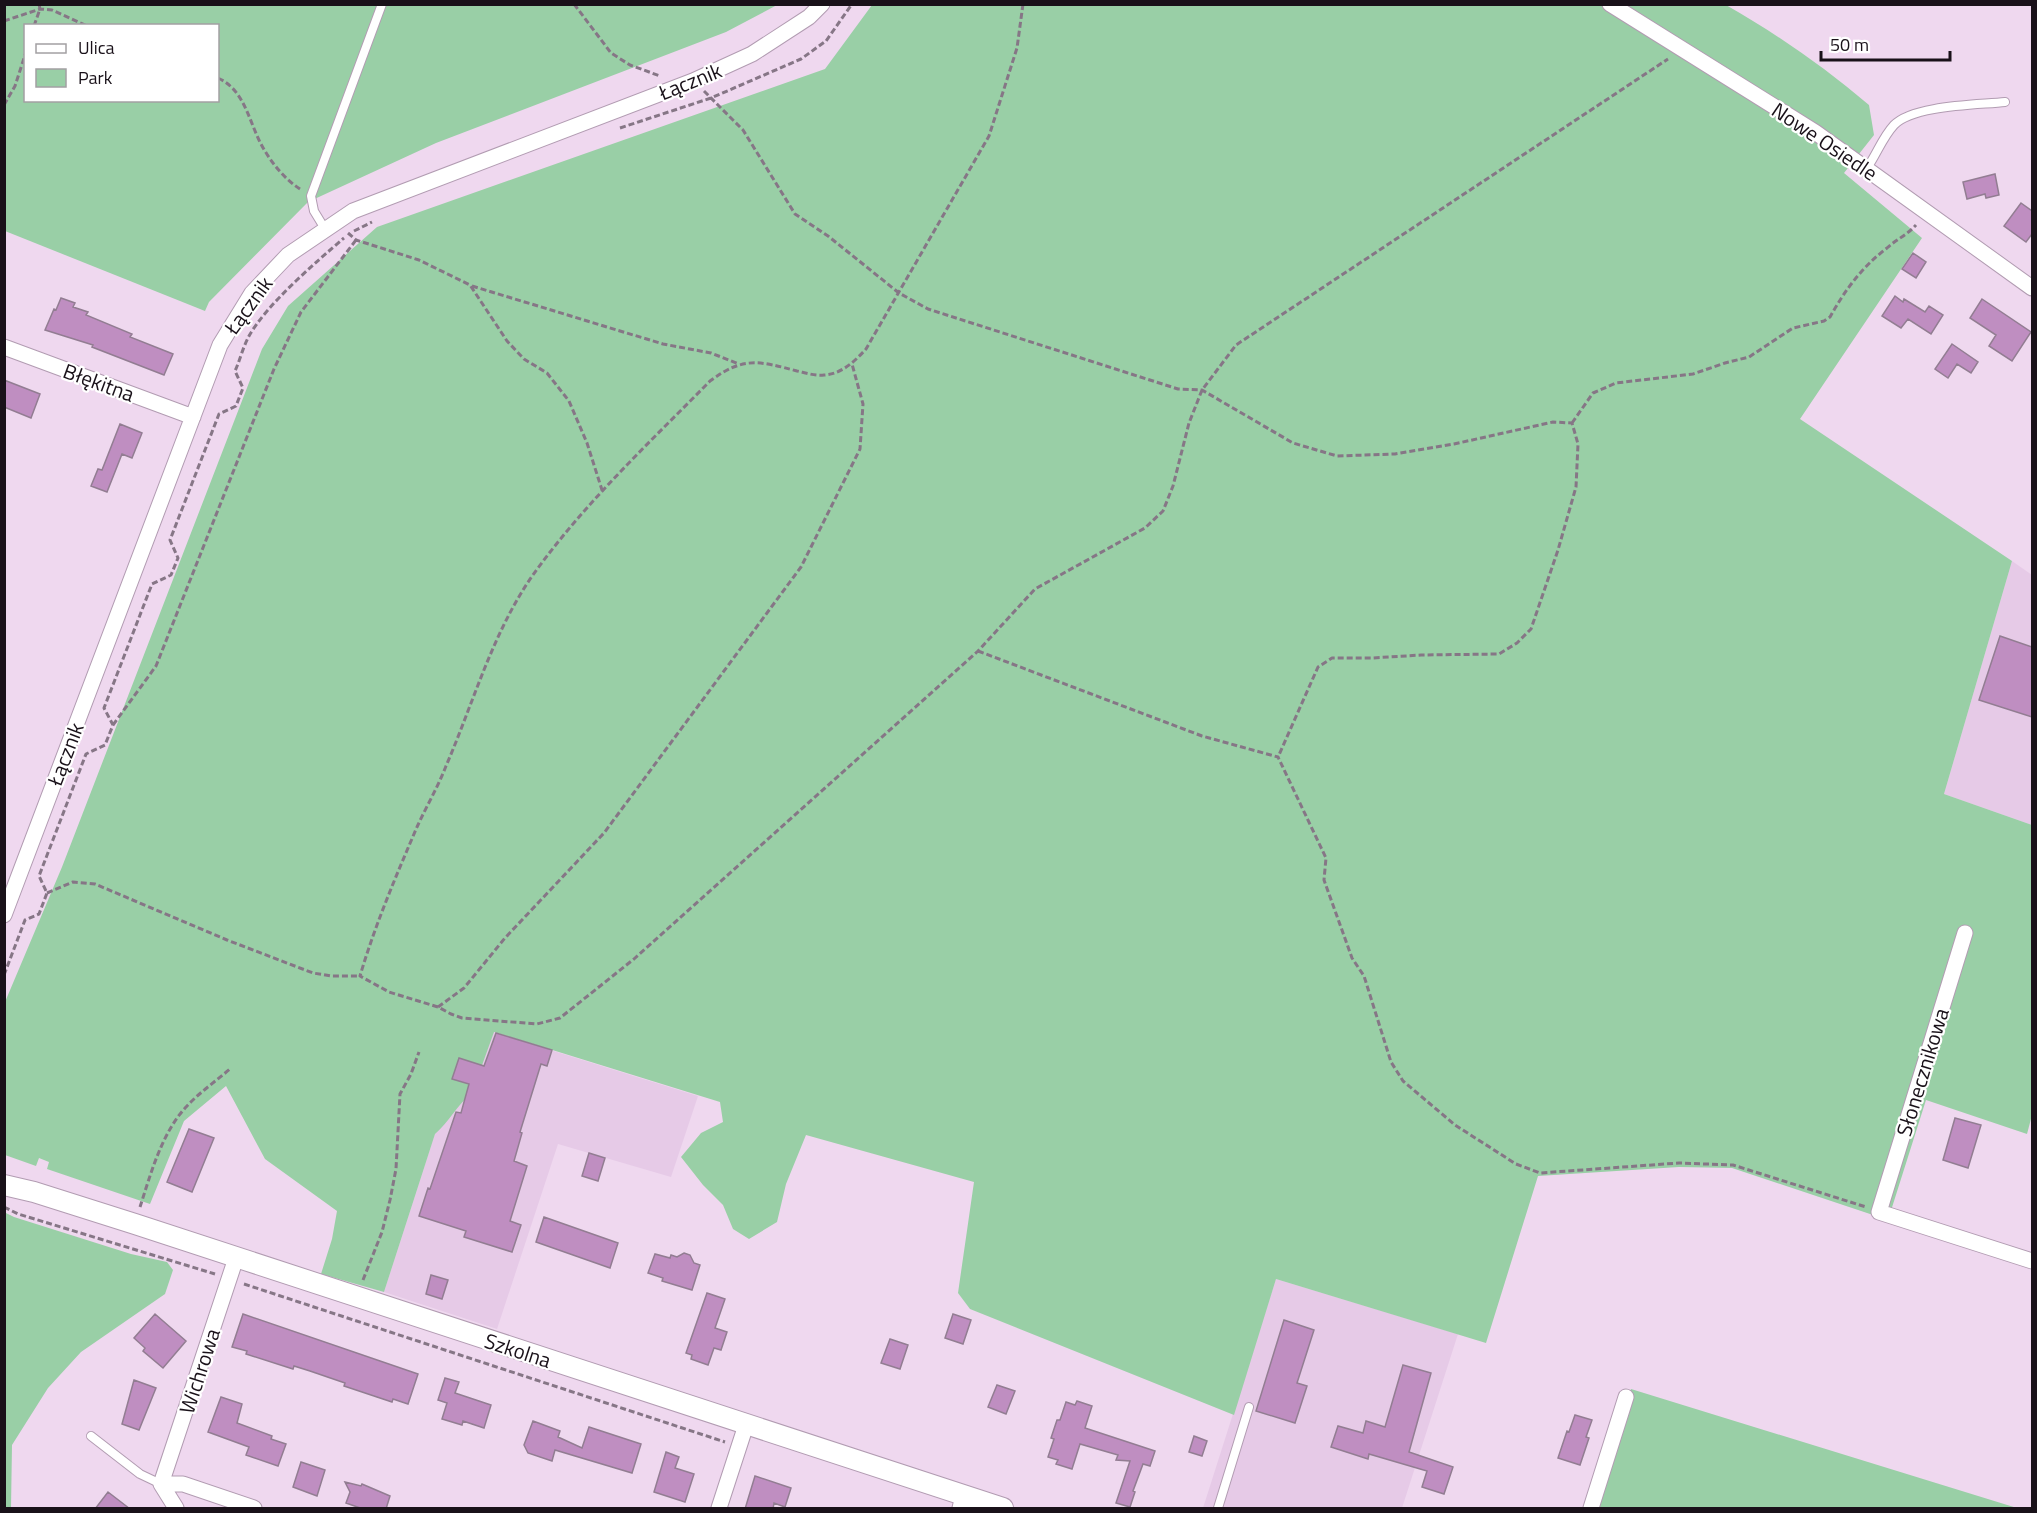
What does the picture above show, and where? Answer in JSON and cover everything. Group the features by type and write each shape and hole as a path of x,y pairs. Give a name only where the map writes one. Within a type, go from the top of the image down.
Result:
{"street":[{"name":"Łącznik","path":"4,915 9,889 220,345 252,293 288,255 353,211 693,81 752,54 809,17 822,4"},
{"name":"Nowe Osiedle","path":"1610,4 1815,132 2032,288"},
{"name":"Błękitna","path":"4,347 193,417"},
{"name":"Słonecznikowa","path":"1879,1212 1965,933"},
{"name":"Szkolna","path":"4,1178 34,1192"},
{"name":"Szkolna","path":"4,1185 34,1192 746,1425 962,1502 1003,1509"},
{"path":"1879,1212 2032,1261"},
{"name":"Wichrowa","path":"161,1484 236,1258"},
{"path":"1591,1509 1626,1397"},
{"path":"720,1509 746,1425"},
{"path":"161,1484 176,1509"},
{"path":"161,1484 183,1484 254,1509"}],"lane":[{"path":"325,229 314,211 310,195 382,4"},
{"path":"1867,168 1874,160 1882,141 1896,123 1913,114 1939,108 2006,102"},
{"path":"1218,1509 1249,1407"},
{"path":"91,1436 140,1474 161,1484"}],"path":[{"path":"574,4 610,52 630,65 659,76 693,81 742,130 795,214 828,236 899,293 928,309 1178,389 1202,390 1293,443 1337,456 1395,454 1454,444 1553,422 1572,423"},
{"path":"617,129 711,98 801,59 826,41 852,4"},
{"path":"360,976 397,875 446,768 503,624 538,567 602,491 710,381 724,371 739,364 766,363 810,374 824,375 837,372 852,364 866,349 989,136 1017,48 1023,4"},
{"path":"4,21 39,7 52,10 83,24"},
{"path":"35,24 39,7"},
{"path":"46,893 73,882 95,884 227,940 313,973 331,976 360,976 389,992 438,1007 462,1018 537,1024 560,1018 634,959 978,651 1035,590 1145,528 1163,511 1173,486 1189,423 1202,390 1236,345 1673,56 1680,47"},
{"path":"4,105 15,86 24,58"},
{"path":"219,78 229,83 240,96 265,150 289,182 310,195"},
{"path":"1572,423 1593,393 1616,383 1693,374 1749,357 1793,328 1824,321 1830,317 1856,276 1887,247 1907,235 1921,219"},
{"path":"114,725 104,708 152,585 171,575 178,558 170,540 219,414 236,406 243,388 235,371 249,337 262,316 321,257 350,233 375,221"},
{"path":"325,229 350,233 356,240 419,260 470,285 663,344 711,353 739,364"},
{"path":"4,975 25,920 39,914 46,893 39,876 86,754 105,745 114,725 156,666 274,369 301,312 356,240"},
{"path":"470,285 507,341 524,359 547,373 568,401 587,443 602,491"},
{"path":"438,1007 464,988 505,938 604,833 801,567 860,449 863,404 852,364"},
{"path":"1278,757 1318,667 1332,658 1499,654 1517,643 1531,629 1558,550 1576,487 1578,444 1572,423"},
{"path":"978,651 1202,736 1278,757 1326,858 1324,880 1352,957 1364,976 1391,1062 1403,1080 1455,1125 1516,1164 1540,1173 1679,1163 1733,1165 1879,1212"},
{"path":"356,1297 382,1232 396,1169 400,1094 419,1052"},
{"path":"144,1194 154,1165 177,1119 188,1105 230,1069"},
{"path":"4,1207 18,1214 125,1248 176,1261 739,1447"}],"shaded area":[{"path":"2012,561 2032,575 2032,825 1944,794"},
{"path":"470,1025 698,1096 671,1177 558,1144 497,1329 384,1292"},
{"path":"1276,1279 1458,1334 1402,1508 1203,1508"}],"green space":[{"path":"4,5 777,5 726,32 436,143 308,202 209,302 205,311 5,231"},
{"path":"872,5 1726,5 1800,52 1869,105 1874,135 1844,173 1922,238 1800,419 2012,561 1944,794 2032,825 2032,1115 2027,1134 1926,1100 1888,1220 1732,1168 1679,1167 1538,1176 1486,1343 1276,1279 1234,1415 970,1309 958,1293 974,1182 806,1135 786,1184 777,1222 749,1239 733,1229 723,1205 703,1185 681,1157 701,1133 723,1122 720,1102 494,1032 472,1093 435,1134 384,1292 321,1274 332,1239 337,1211 265,1159 226,1086 184,1121 150,1204 47,1169 49,1162 39,1158 36,1166 5,1155 5,1002 62,867 262,349 288,306 377,227 825,69"},
{"path":"4,1212 131,1254 167,1262 173,1270 165,1294 81,1352 48,1388 12,1445 11,1508 4,1508"},
{"path":"1631,1389 2017,1508 1592,1508"}],"building":[{"path":"1995,174 1999,195 1986,198 1985,194 1967,199 1963,182"},
{"path":"2021,203 2032,211 2032,234 2026,242 2004,226"},
{"path":"1913,253 1926,262 1916,278 1902,269"},
{"path":"1895,296 1925,312 1929,306 1943,315 1931,334 1908,319 1901,328 1882,316"},
{"path":"61,298 75,303 73,307 88,312 86,315 132,334 130,337 173,354 164,375 92,347 93,345 45,330"},
{"path":"1982,299 2031,332 2012,361 1989,346 1996,335 1970,318"},
{"path":"1952,344 1978,362 1971,373 1957,364 1948,378 1935,369"},
{"path":"4,380 40,394 31,418 4,407"},
{"path":"120,424 142,433 132,458 122,454 107,492 91,486 98,469 102,470"},
{"path":"2000,636 2032,647 2032,717 1979,700"},
{"path":"496,1033 552,1050 547,1066 541,1064 520,1132 522,1133 514,1161 527,1166 510,1221 521,1225 512,1252 464,1237 466,1231 419,1216 456,1112 461,1113 469,1084 452,1079 459,1058 484,1066"},
{"path":"1955,1118 1981,1125 1968,1168 1943,1160"},
{"path":"189,1129 214,1138 192,1192 167,1182"},
{"path":"589,1153 605,1158 598,1181 582,1176"},
{"path":"544,1217 618,1243 610,1268 536,1242"},
{"path":"684,1253 690,1255 694,1263 700,1265 692,1290 662,1281 663,1278 648,1273 655,1254 670,1258 671,1255 677,1257"},
{"path":"431,1275 448,1280 442,1299 426,1294"},
{"path":"707,1293 725,1299 715,1328 727,1332 721,1350 714,1348 708,1365 691,1359 692,1355 686,1353"},
{"path":"155,1314 186,1341 163,1368 143,1351 145,1348 134,1338"},
{"path":"243,1314 418,1374 408,1404 393,1399 392,1402 344,1386 345,1383 294,1366 293,1369 246,1354 247,1351 232,1347"},
{"path":"953,1314 971,1320 963,1344 945,1338"},
{"path":"1284,1320 1314,1330 1297,1383 1307,1386 1295,1423 1256,1411"},
{"path":"890,1339 908,1345 900,1369 881,1363"},
{"path":"1403,1365 1431,1373 1409,1452 1453,1467 1444,1494 1422,1487 1427,1471 1369,1454 1368,1459 1331,1447 1338,1426 1363,1433 1366,1421 1385,1427"},
{"path":"445,1378 459,1382 455,1393 491,1405 484,1428 463,1421 462,1425 442,1419 447,1403 438,1400"},
{"path":"134,1380 156,1388 139,1430 122,1424"},
{"path":"997,1385 1015,1391 1006,1414 988,1407"},
{"path":"221,1397 242,1404 237,1423 272,1436 271,1439 286,1444 278,1466 246,1455 249,1447 208,1432"},
{"path":"1077,1401 1092,1406 1085,1428 1155,1451 1150,1466 1143,1464 1130,1507 1116,1503 1130,1461 1116,1460 1118,1455 1080,1444 1072,1469 1056,1464 1058,1460 1048,1457 1054,1439 1051,1438 1066,1402 1075,1405"},
{"path":"1575,1415 1592,1420 1580,1465 1558,1458"},
{"path":"533,1421 560,1431 558,1437 582,1448 589,1427 641,1444 632,1473 555,1450 552,1461 528,1453 524,1445"},
{"path":"1194,1436 1207,1441 1202,1456 1189,1452"},
{"path":"666,1452 679,1457 675,1468 694,1474 685,1502 654,1492"},
{"path":"301,1462 325,1470 317,1496 293,1487"},
{"path":"755,1476 791,1488 785,1507 774,1503 773,1509 745,1509"},
{"path":"345,1482 361,1486 362,1484 390,1496 386,1509 363,1509 346,1503 350,1492"},
{"path":"108,1492 130,1509 95,1509"}]}
